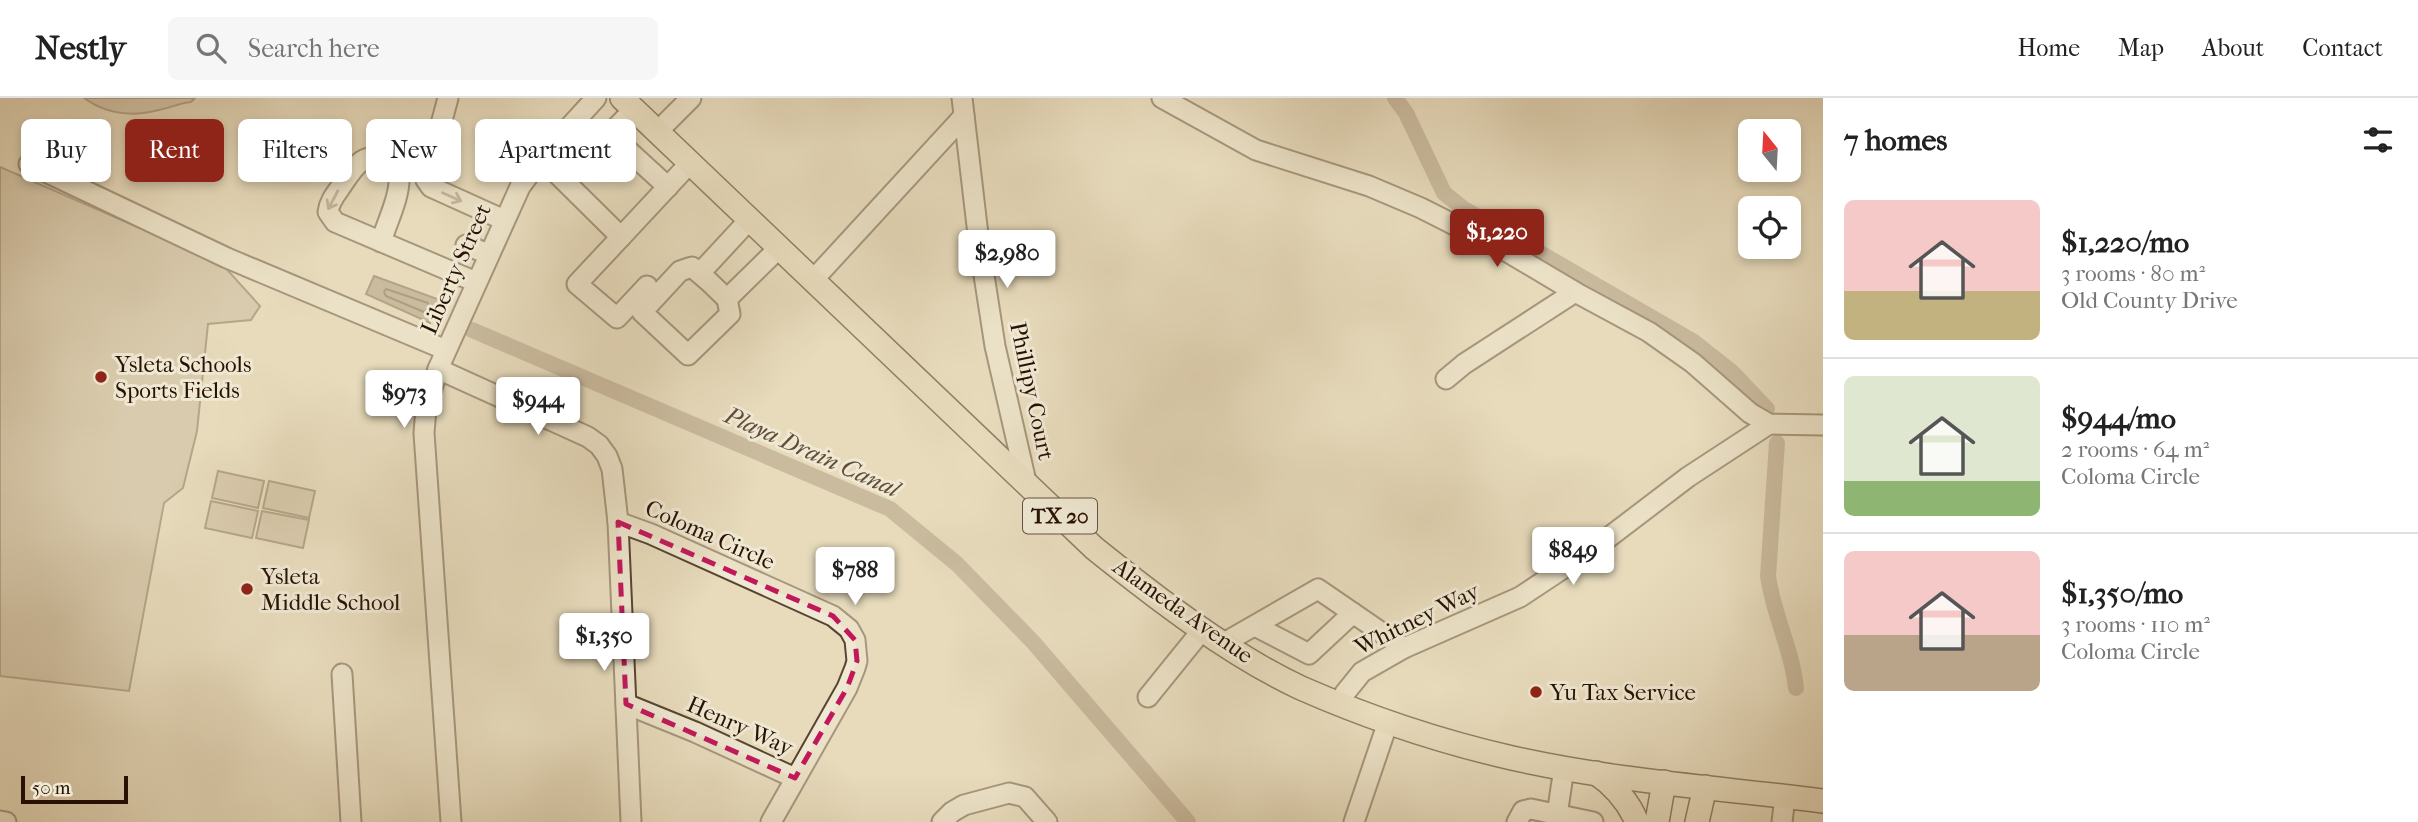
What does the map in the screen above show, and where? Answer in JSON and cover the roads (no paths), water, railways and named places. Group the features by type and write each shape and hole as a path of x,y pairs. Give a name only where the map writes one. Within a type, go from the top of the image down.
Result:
{"main road":[{"name":"Alameda Avenue","path":"628,104 1094,548 1170,607 1224,643 1299,687 1388,722 1511,758 1596,774 1823,802"},
{"path":"1596,774 1609,782 1620,794 1637,822"},
{"path":"1657,822 1664,782"},
{"path":"1697,822 1705,787"}],"street":[{"path":"448,98 426,180 431,187 504,220"},
{"name":"Liberty Street","path":"577,119 596,98"},
{"path":"657,132 691,98"},
{"path":"1163,98 1256,150 1369,186 1421,208 1506,251 1649,332 1693,363 1750,413 1769,424 1823,425"},
{"path":"814,279 963,107"},
{"name":"Phillipy Court","path":"963,107 979,243 995,346 1027,486"},
{"path":"380,242 396,194 399,172 394,164 378,156 365,159 353,168 329,205 328,212 335,222 380,242 476,282"},
{"path":"636,158 668,187"},
{"path":"647,286 617,318 576,284 690,163"},
{"path":"67,182 228,258 446,349"},
{"name":"Liberty Street","path":"452,822 424,433 426,408 446,349 524,182"},
{"path":"567,182 621,237"},
{"path":"706,279 692,267 680,271 642,312 688,355 730,314 727,299 700,273 750,219"},
{"path":"467,244 488,254"},
{"path":"727,299 779,247"},
{"path":"1446,379 1465,363 1575,292"},
{"name":"Coloma Circle","path":"438,369 588,437 607,456 612,469 618,522 631,822"},
{"name":"Whitney Way","path":"1340,703 1362,672 1404,648 1520,597 1601,544 1688,477 1769,424"},
{"name":"Coloma Circle","path":"618,522 651,534 833,616 849,629 857,648 855,668 847,688 771,822"},
{"path":"1224,643 1318,589 1404,648"},
{"path":"1255,626 1309,654 1353,613"},
{"path":"1149,697 1203,629"},
{"path":"342,674 351,822"},
{"name":"Henry Way","path":"625,704 695,732 795,778"},
{"path":"1354,822 1388,722"},
{"path":"1556,818 1564,768"},
{"path":"942,822 964,805 1009,793 1025,797 1047,822"},
{"path":"1782,822 1785,797"},
{"path":"1517,822 1523,811 1531,809 1556,818 1593,822"},
{"path":"0,821 6,822"}],"water":[{"path":"374,276 440,300 430,323 366,294"}],"waterway":[{"path":"1395,98 1406,113 1444,193 1464,209 1694,342 1732,372 1767,409"},
{"name":"Playa Drain Canal","path":"472,330 890,509 957,564 1033,642 1188,822"},
{"path":"1777,443 1768,576 1791,659 1796,688"}],"place":[{"name":"Ysleta Schools Sports Fields","path":"101,377"},
{"name":"Ysleta Middle School","path":"247,589"},
{"name":"Yu Tax Service","path":"1536,692"}]}
